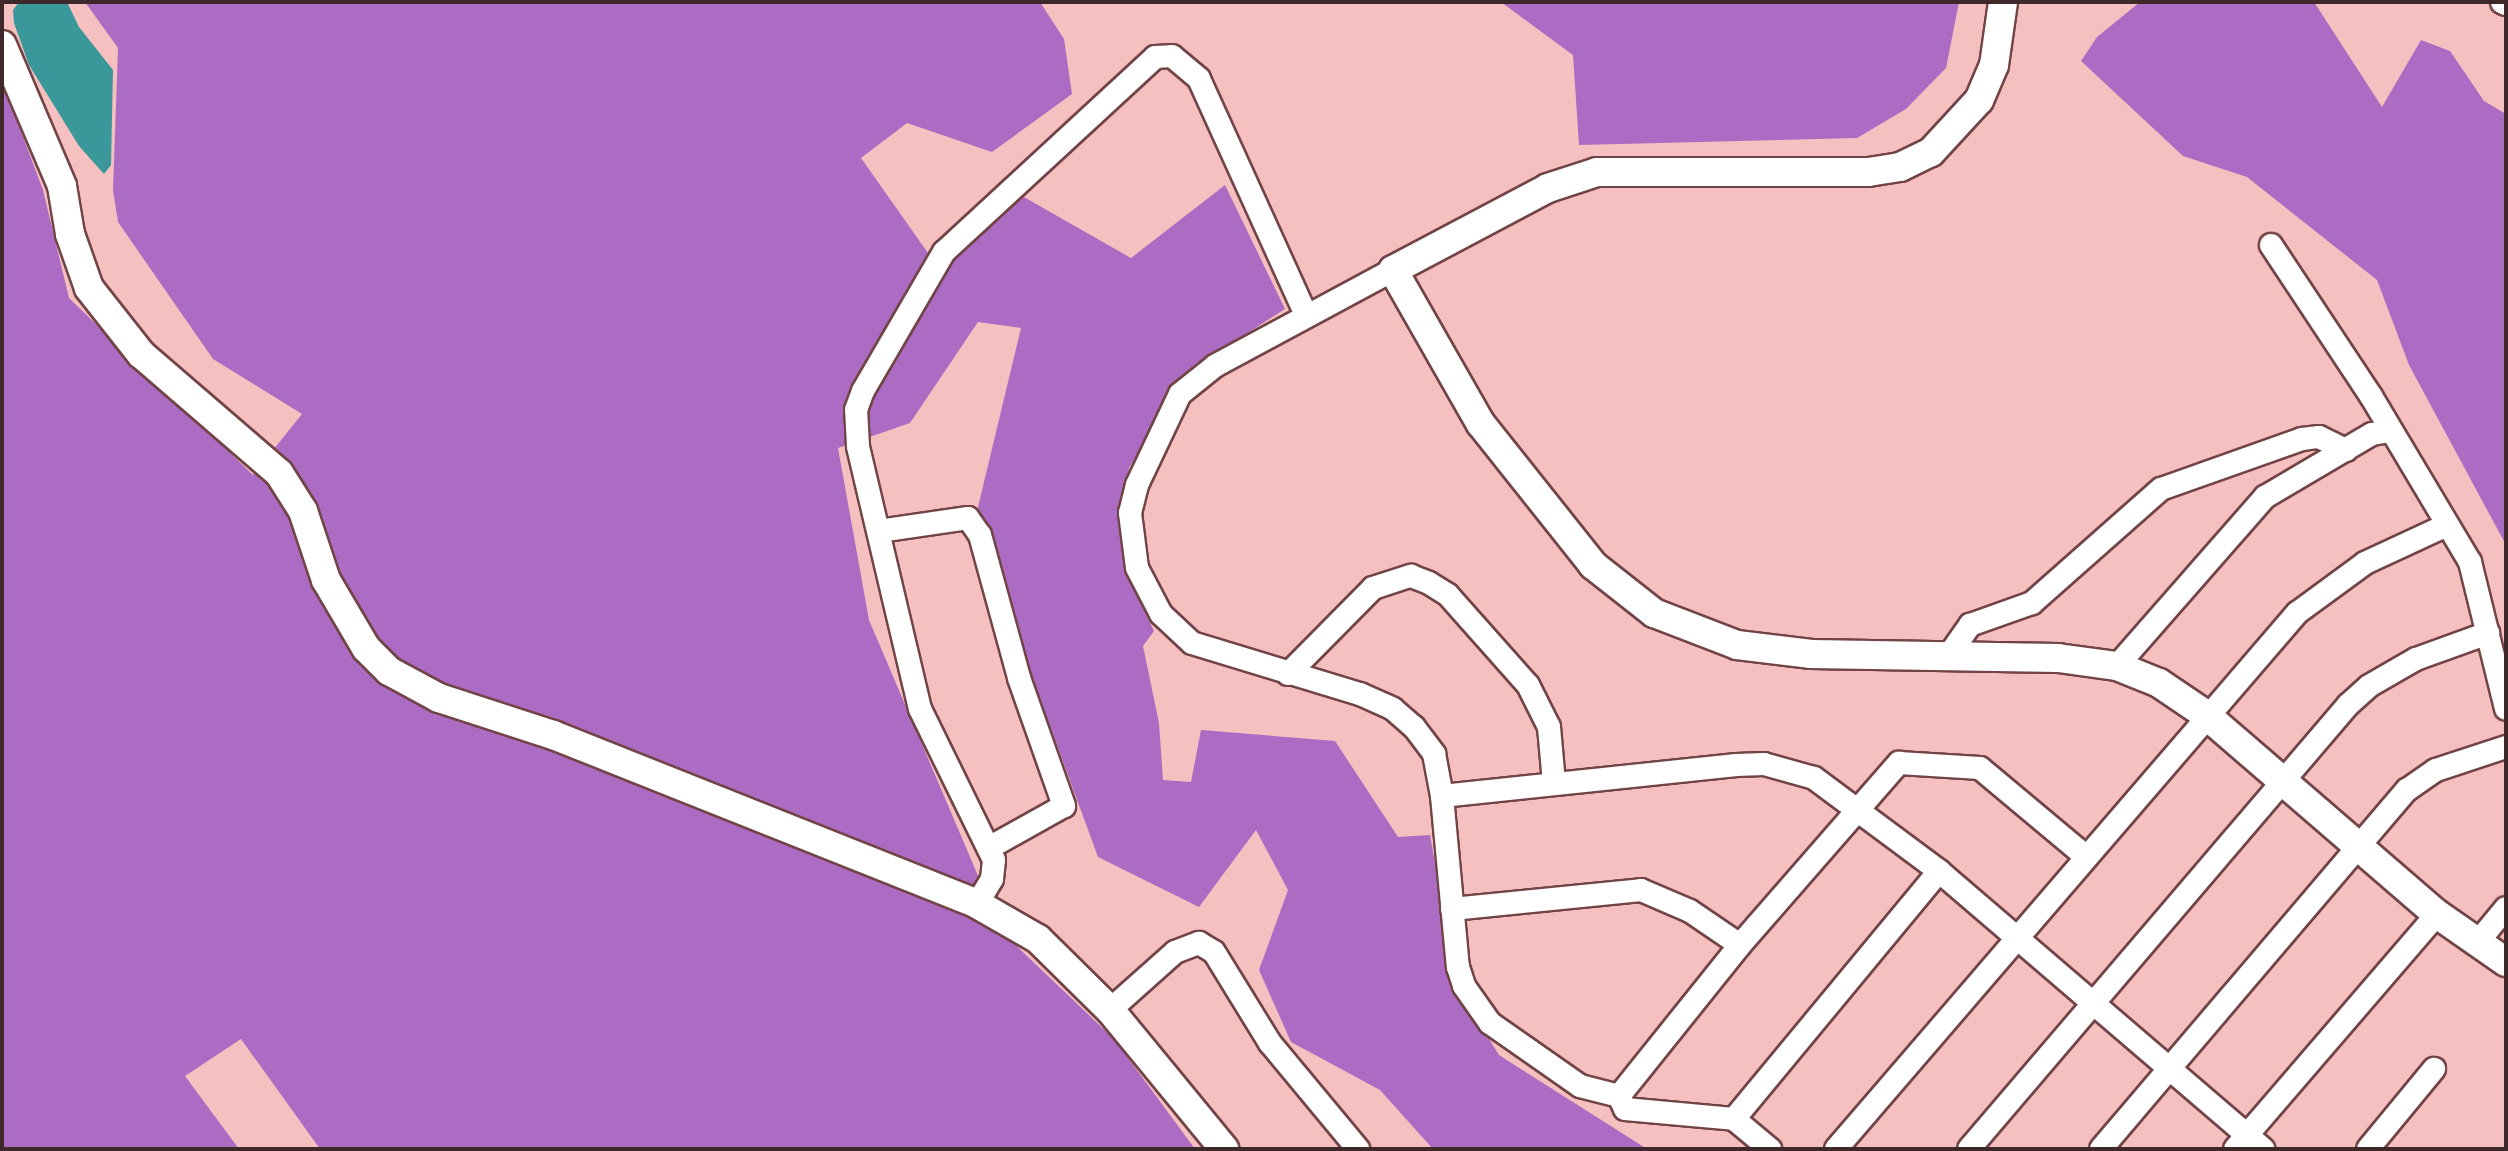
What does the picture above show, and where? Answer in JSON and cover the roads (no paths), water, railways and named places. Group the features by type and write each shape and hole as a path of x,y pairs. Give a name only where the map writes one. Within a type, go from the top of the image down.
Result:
{"street":[{"path":"1619,1096 1580,1086 1490,1023 1464,986 1452,909 1442,796 1434,754 1393,709 1360,694 1218,654 1175,632 1137,568 1130,513 1137,485 1180,394 1215,366 1548,188 1597,172 1868,172 1900,167 1931,152 1979,100 1994,65 2003,2"},
{"path":"2,45 62,186 70,234 89,288 141,354 279,473 303,511 326,580 366,648 389,671 439,698 553,735 977,904 1038,939 1110,1010 1224,1149"},
{"path":"977,904 992,879 989,848 920,709 858,446 856,410 927,277 965,230 1155,57 1172,56 1199,79 1306,315"},
{"path":"2271,245 2470,562 2506,709"},
{"path":"1393,270 1481,424 1593,565 1623,592 1654,613 1737,645 1811,654 2058,658 2117,666 2159,683 2205,714 2437,914 2506,962"},
{"path":"2117,666 2244,517 2265,497 2346,450 2389,431"},
{"path":"1949,655 1970,625 2032,603 2161,489 2302,439 2319,437 2346,450"},
{"path":"879,531 968,518 980,535 1019,678 1064,806 989,848"},
{"path":"1836,1149 2205,714 2319,592 2365,563 2445,526"},
{"path":"1288,674 1373,588 1411,576 1429,583 1448,595 1528,685 1549,727 1554,783"},
{"path":"1969,1149 2282,781 2369,686 2416,659 2488,633"},
{"path":"2101,1149 2407,790 2436,770 2506,747"},
{"path":"1619,1096 1740,945 1899,763 1980,768 2084,855"},
{"path":"1442,796 1764,764 1814,778 1939,871 2170,1069 2249,1144 2437,914"},
{"path":"1734,1119 1939,871"},
{"path":"1452,909 1641,890 1690,911 1740,945"},
{"path":"2477,943 2506,908"},
{"path":"1110,1010 1175,952 1199,943 1214,952 1270,1043 1358,1149"},
{"path":"2368,1149 2434,1069"},
{"path":"1619,1096 1625,1109 1734,1119 1770,1149"}],"water":[{"path":"19,2 67,2 79,27 113,70 111,165 104,174 79,146 29,65 14,23 13,10"}]}
